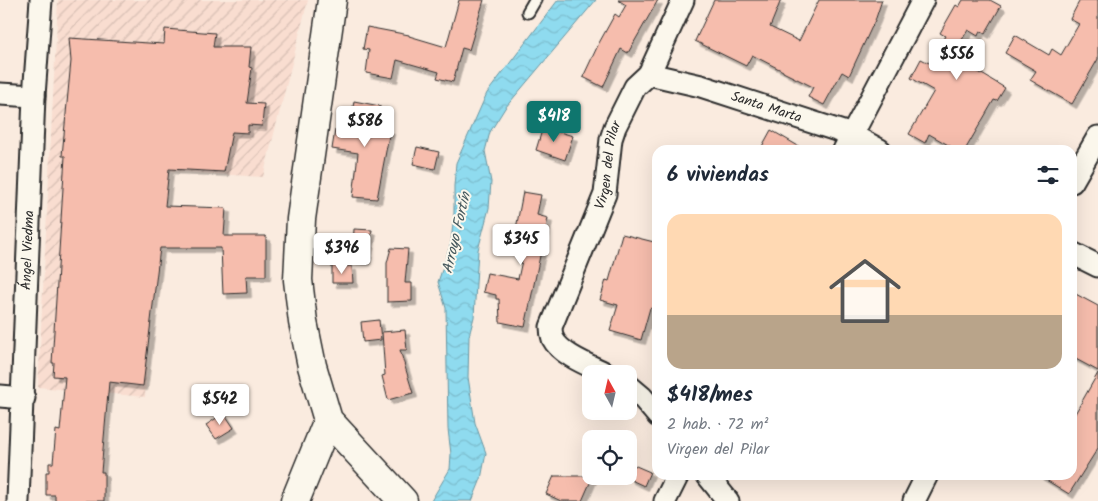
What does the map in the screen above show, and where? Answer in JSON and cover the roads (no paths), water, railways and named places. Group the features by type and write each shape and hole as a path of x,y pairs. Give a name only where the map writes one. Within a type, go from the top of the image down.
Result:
{"main road":[{"path":"332,0 301,219 298,280 303,322 312,366 328,420 399,497"},
{"path":"295,501 328,420"}],"street":[{"name":"Ángel Viedma","path":"18,501 24,398 34,96 41,0"},
{"name":"Virgen del Pilar","path":"588,365 562,349 553,338 551,327 606,194 611,139 615,127 635,87 649,74 683,0"},
{"path":"848,142 924,0"},
{"name":"Santa Marta","path":"649,74 701,86 848,142"},
{"path":"0,94 34,96"},
{"path":"1077,173 1098,137"},
{"path":"1077,255 1098,266"},
{"path":"638,394 652,409"},
{"path":"0,396 24,398"},
{"path":"665,501 676,480"},
{"path":"711,480 728,501"},
{"path":"914,501 924,480"}],"lane":[{"path":"528,12 534,0"}],"water":[{"name":"Arroyo Fortín","path":"558,0 596,0 505,108 490,132 485,151 491,182 489,208 478,250 474,317 469,336 468,377 475,423 486,453 481,479 472,501 431,501 450,469 446,308 438,282 451,243 456,163 487,93"}]}
